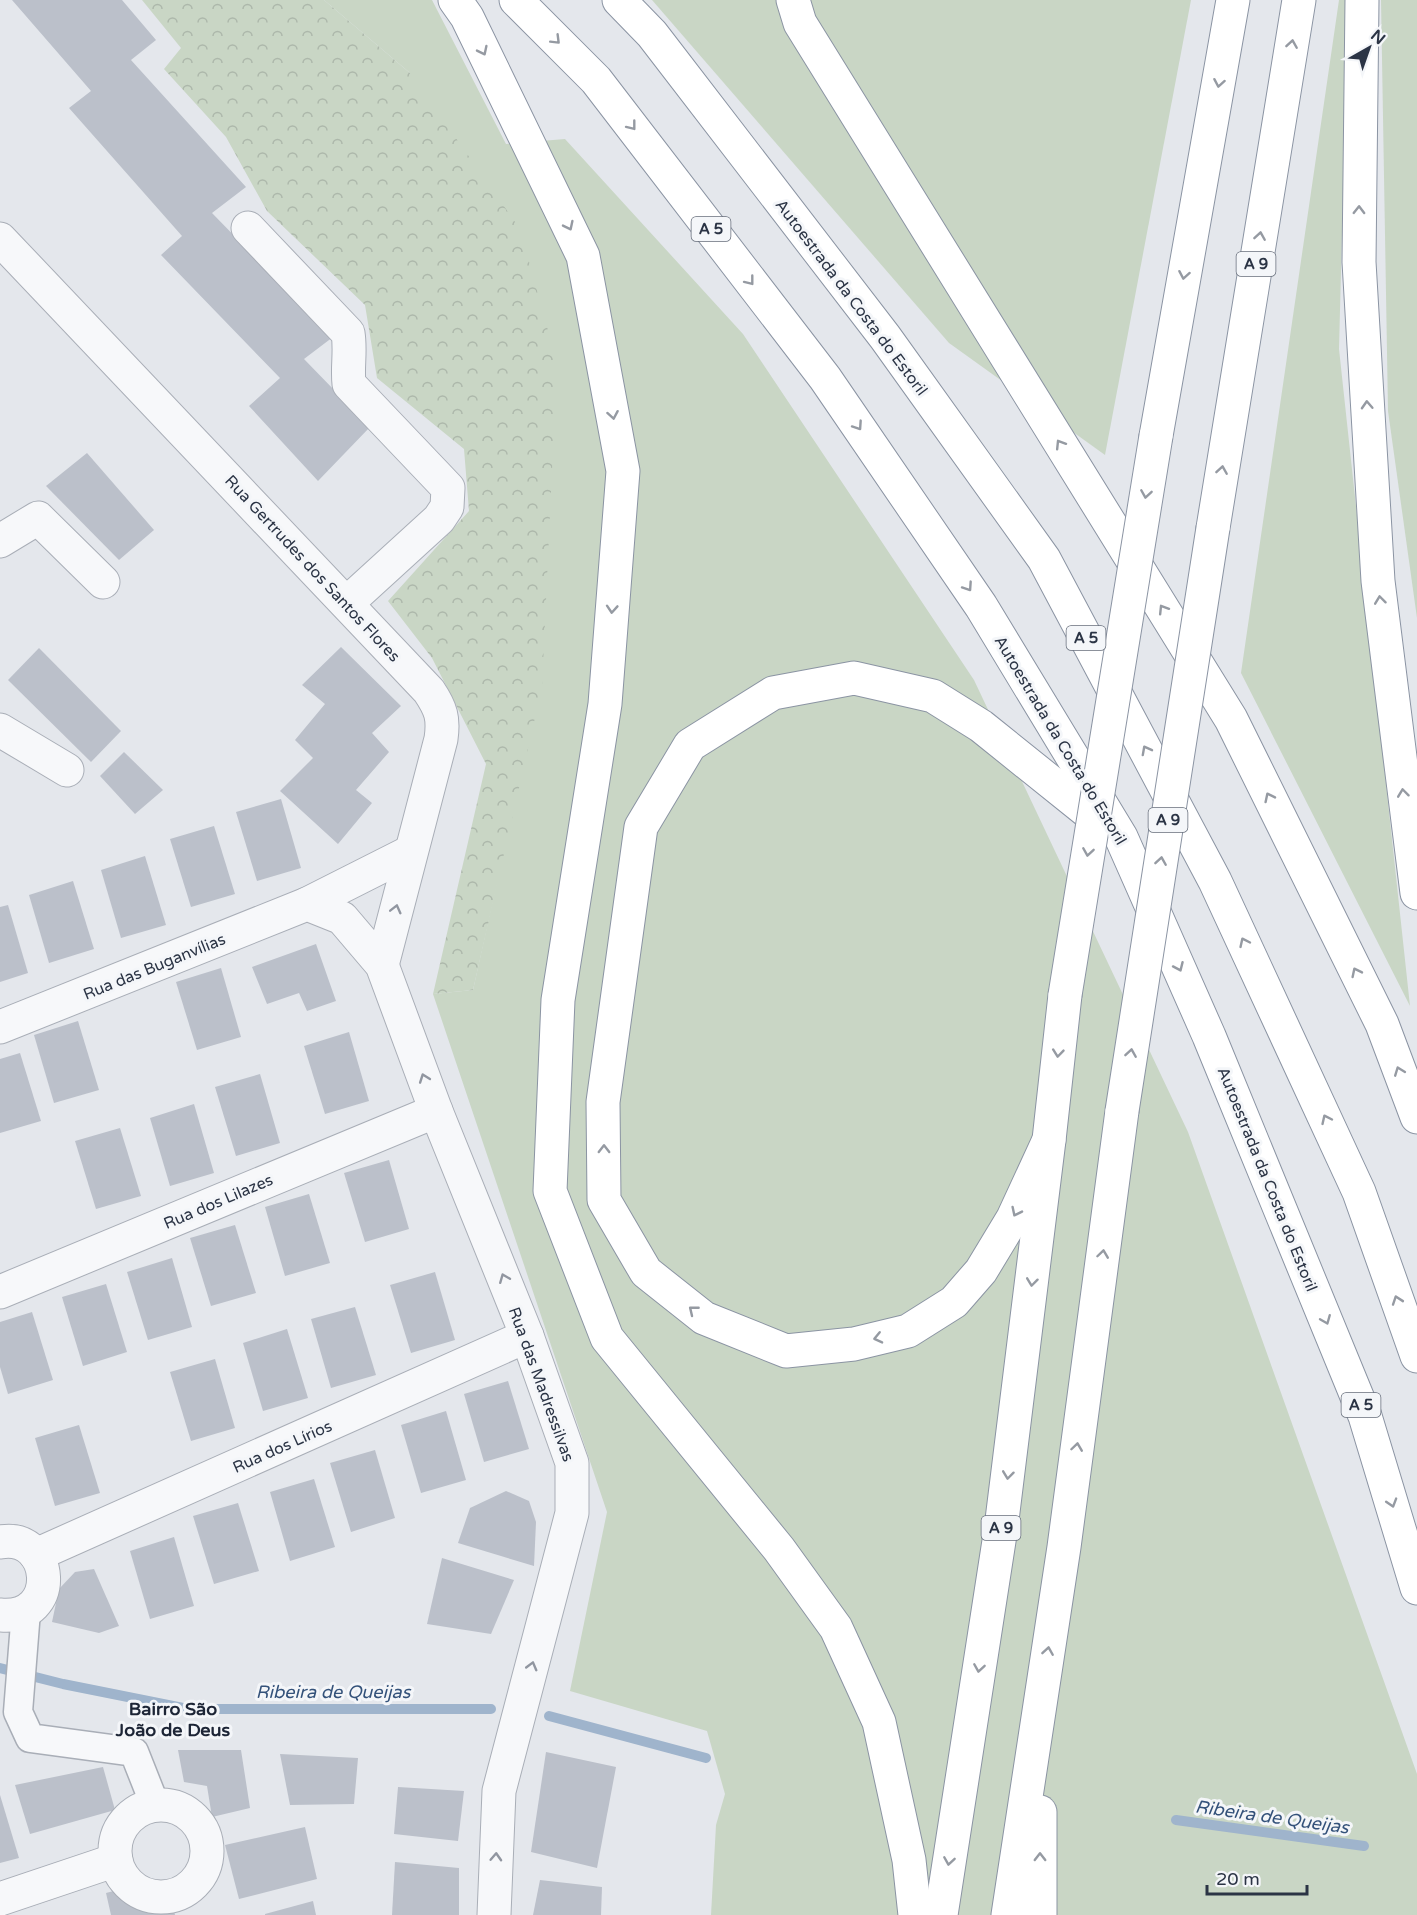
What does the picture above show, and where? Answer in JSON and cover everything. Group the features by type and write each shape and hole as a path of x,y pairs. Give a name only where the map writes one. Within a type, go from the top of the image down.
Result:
{"highway":[{"path":"455,0 467,17 584,256 623,471 605,704 558,1000 550,1191 607,1338 779,1549 836,1628 879,1722 909,1860 915,1915"},
{"name":"Autoestrada da Costa do Estoril","path":"516,0 596,80 825,378 981,606 1120,837 1209,1036 1365,1416 1417,1588"},
{"name":"Autoestrada da Costa do Estoril","path":"619,0 652,34 885,336 1044,559 1215,881 1359,1192 1417,1356"},
{"path":"793,0 800,23 1231,719 1382,1024 1417,1117"},
{"name":"A 9","path":"1008,1915 1065,1535 1122,1111 1213,528 1299,0"},
{"path":"1362,0 1359,262 1377,569 1410,853 1417,893"},
{"name":"A 9","path":"941,1915 1001,1528 1065,995 1156,436 1229,8"},
{"path":"1049,1140 1013,1218 981,1271 954,1302 908,1331 854,1344 786,1352 704,1318 646,1272 604,1200 603,1102 641,827 690,746 773,693 854,678 933,696 981,726 1120,837"},
{"path":"1039,1709 1040,1915"}],"street":[{"path":"248,228 348,333 351,350 347,369 349,384 448,488 447,507 439,519 347,603"},
{"name":"Rua Gertrudes dos Santos Flores","path":"0,239 347,603 429,691 439,706 443,723 441,739 382,965"},
{"path":"0,541 38,518 103,582"},
{"path":"0,730 67,770"},
{"name":"Rua das Buganvílias","path":"0,1027 308,904 410,852"},
{"name":"Rua das Madressilvas","path":"308,904 342,918 382,965 436,1111 527,1336 572,1463 572,1512 499,1791 494,1915"},
{"name":"Rua dos Lilazes","path":"0,1292 436,1111"},
{"name":"Rua dos Lírios","path":"36,1555 527,1336"},
{"path":"0,1542 17,1542 27,1547 43,1566 45,1579 36,1603 13,1613 23,1650 18,1712 30,1738 134,1752 155,1805"},
{"path":"155,1805 170,1805 184,1811 196,1821 204,1834 208,1849 206,1864 199,1878 188,1889 174,1895 159,1897 144,1894 131,1886 121,1874 116,1860 115,1845 119,1830 128,1818 141,1809 155,1805"},
{"path":"0,1899 116,1860"}],"green space":[{"path":"142,0 324,0 410,73 520,229 557,363 542,687 473,990 433,994 486,764 432,658 388,601 469,511 464,449 377,378 365,305 267,211 226,137 164,69 181,48"},
{"path":"324,0 432,0 506,144 565,139 743,334 974,680 1188,1132 1417,1774 1417,1915 711,1915 716,1825 725,1794 707,1731 570,1691 607,1512 433,994 473,990 542,678 410,73"},
{"path":"652,0 1191,0 1105,455 949,343"},
{"path":"1339,0 1348,0 1339,349 1410,1006 1241,673"},
{"path":"1381,0 1417,0 1417,618 1388,411"}],"building":[{"path":"12,0 122,0 156,40 131,60 246,187 212,213 333,337 304,359 370,427 318,481 249,406 280,378 161,255 182,236 69,108 91,91"},
{"path":"87,453 154,530 119,560 46,486"},
{"path":"341,647 401,706 372,733 389,752 356,790 372,803 338,844 280,791 313,758 295,740 325,704 302,685"},
{"path":"39,648 121,731 91,762 8,680"},
{"path":"124,752 163,790 135,814 100,776"},
{"path":"281,799 301,868 257,881 236,812"},
{"path":"214,826 235,894 191,907 170,839"},
{"path":"145,856 166,925 121,938 101,870"},
{"path":"73,881 94,949 49,963 29,895"},
{"path":"8,905 28,973 0,982 0,907"},
{"path":"316,944 336,1001 307,1011 299,993 267,1004 252,967"},
{"path":"221,968 241,1037 197,1050 176,982"},
{"path":"78,1021 99,1090 54,1103 34,1035"},
{"path":"349,1032 369,1101 325,1114 304,1046"},
{"path":"20,1053 41,1121 0,1133 0,1059"},
{"path":"260,1074 280,1143 236,1156 215,1087"},
{"path":"194,1104 214,1173 170,1186 150,1118"},
{"path":"120,1128 141,1196 96,1209 75,1141"},
{"path":"389,1160 409,1229 365,1242 344,1173"},
{"path":"309,1194 330,1263 285,1276 265,1207"},
{"path":"235,1225 256,1293 211,1306 190,1238"},
{"path":"172,1258 192,1327 148,1340 127,1272"},
{"path":"435,1272 455,1340 411,1353 390,1285"},
{"path":"106,1284 127,1352 83,1366 62,1297"},
{"path":"355,1307 376,1375 331,1388 311,1319"},
{"path":"32,1312 53,1380 8,1394 0,1367 0,1322"},
{"path":"287,1329 308,1398 263,1411 243,1343"},
{"path":"215,1359 235,1428 191,1441 170,1372"},
{"path":"508,1381 529,1449 484,1462 464,1394"},
{"path":"446,1411 466,1480 421,1493 401,1425"},
{"path":"79,1425 100,1493 55,1506 35,1438"},
{"path":"375,1450 395,1518 351,1532 330,1463"},
{"path":"314,1479 335,1547 290,1561 270,1492"},
{"path":"506,1491 529,1501 536,1522 534,1566 458,1543 470,1508"},
{"path":"238,1503 259,1571 214,1584 193,1516"},
{"path":"174,1537 194,1606 150,1619 130,1551"},
{"path":"442,1558 514,1580 491,1634 427,1624"},
{"path":"94,1569 119,1626 99,1633 52,1622 59,1589 75,1572"},
{"path":"178,1750 241,1750 250,1808 212,1817 207,1786 184,1782"},
{"path":"546,1752 616,1767 597,1868 531,1852"},
{"path":"280,1754 358,1758 354,1804 290,1805"},
{"path":"103,1767 115,1810 30,1834 15,1785"},
{"path":"398,1787 464,1791 458,1841 394,1834"},
{"path":"0,1795 19,1858 0,1863"},
{"path":"305,1827 317,1879 239,1899 225,1845"},
{"path":"395,1862 459,1868 459,1915 392,1915"},
{"path":"540,1880 602,1887 601,1915 533,1915"},
{"path":"129,1887 130,1900 145,1895 150,1908 172,1902 175,1915 111,1915 106,1893"},
{"path":"313,1901 316,1915 265,1915 265,1914"}],"waterway":[{"name":"Ribeira de Queijas","path":"0,1668 63,1684 188,1709 491,1709"},
{"name":"Ribeira de Queijas","path":"549,1716 706,1758"},
{"name":"Ribeira de Queijas","path":"1176,1820 1364,1846"}],"district":[{"name":"Bairro São João de Deus","path":"173,1719"}]}
